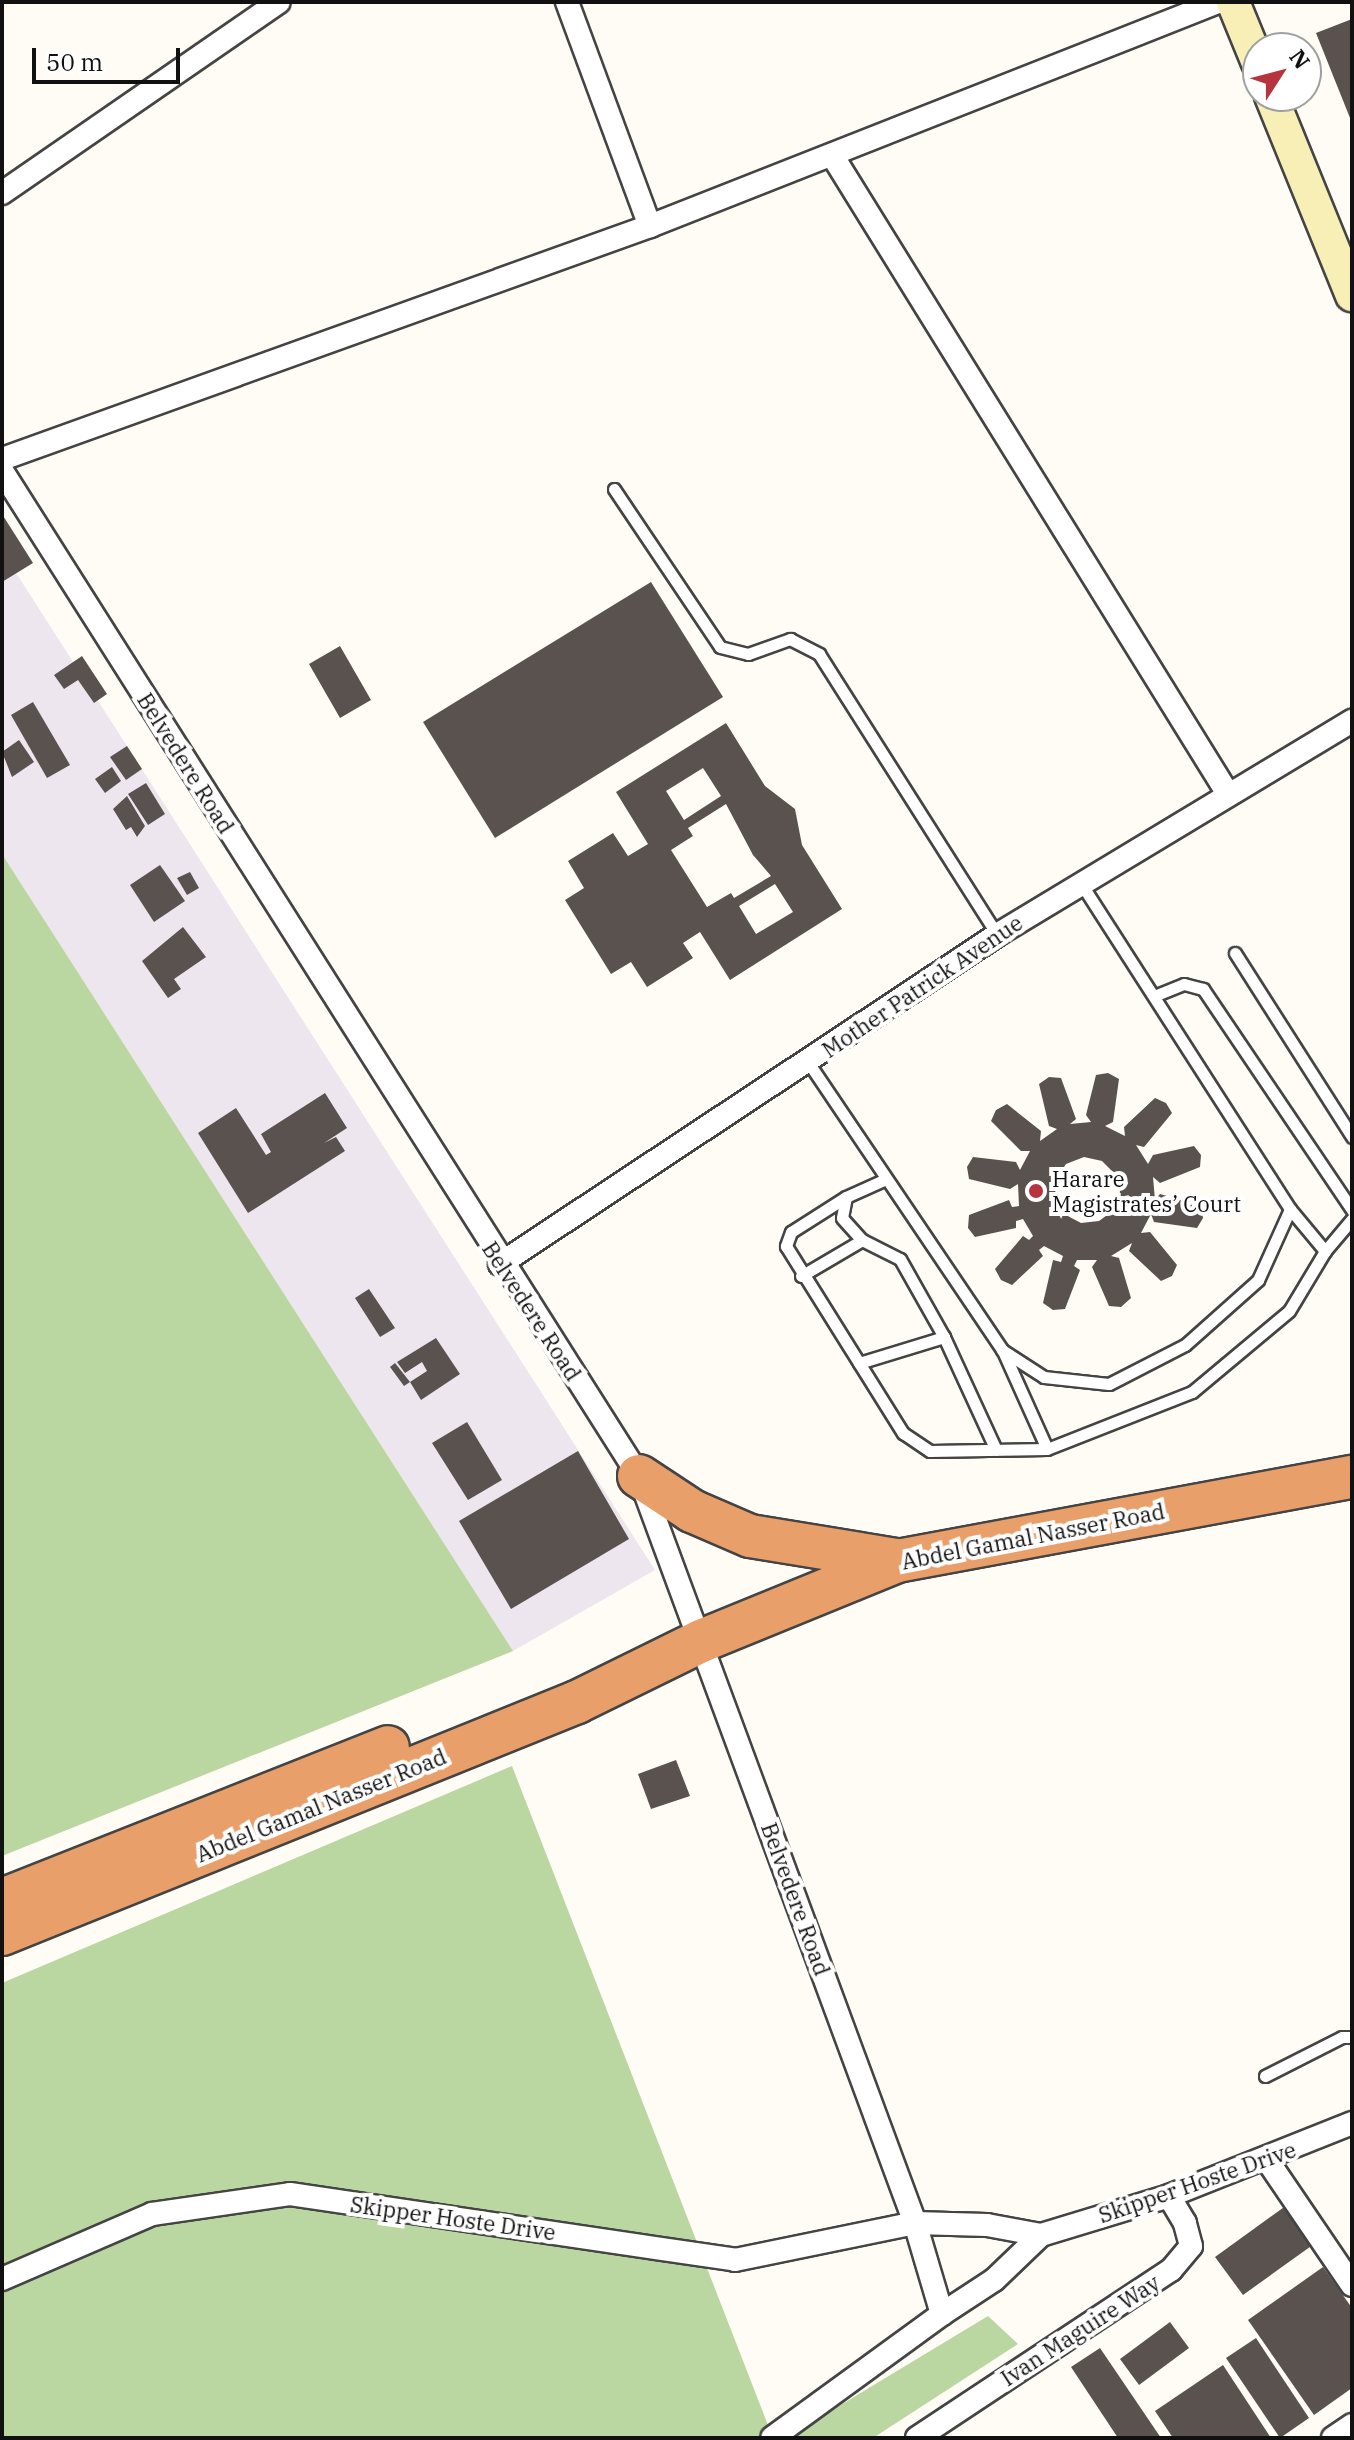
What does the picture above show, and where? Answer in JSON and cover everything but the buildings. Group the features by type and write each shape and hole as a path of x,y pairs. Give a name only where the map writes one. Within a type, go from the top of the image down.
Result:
{"highway":[{"path":"639,1476 692,1511 750,1536 897,1561"},
{"name":"Abdel Gamal Nasser Road","path":"2,1934 577,1702 701,1641 897,1561 1352,1477"},
{"name":"Abdel Gamal Nasser Road","path":"2,1900 399,1742 567,1683 638,1670"}],"main road":[{"path":"1233,2 1245,32"},
{"path":"1278,112 1352,295"}],"street":[{"path":"2,193 279,2"},
{"path":"567,2 650,226"},
{"path":"2,459 650,226 1218,2"},
{"path":"832,155 1228,794"},
{"name":"Belvedere Road","path":"2,471 500,1264 639,1476 915,2223"},
{"name":"Mother Patrick Avenue","path":"500,1264 997,935 1352,721"},
{"name":"Skipper Hoste Drive","path":"772,2438 942,2314 994,2280 1041,2235 1169,2196 1267,2160 1352,2123"},
{"path":"1267,2160 1352,2285"},
{"name":"Skipper Hoste Drive","path":"2,2279 152,2214 290,2194 735,2260 915,2223 987,2225 1041,2235"},
{"name":"Ivan Maguire Way","path":"917,2438 1171,2270 1191,2246 1185,2223 1169,2196"},
{"path":"915,2223 942,2314"},
{"path":"1333,2438 1352,2425"}],"lane":[{"path":"614,489 720,647 748,654 790,639 819,654 997,935"},
{"path":"1080,883 1290,1209 1325,1251"},
{"path":"1235,953 1352,1137"},
{"path":"886,1179 846,1197 791,1232 786,1246 801,1276 903,1433 930,1451 1047,1449 1192,1392 1289,1311 1352,1209 1203,989 1184,984 1154,996"},
{"path":"808,1062 1002,1350 1047,1449"},
{"path":"846,1197 842,1218 862,1240 900,1259 944,1337 996,1450"},
{"path":"1002,1350 1044,1377 1109,1384 1185,1345 1258,1280 1290,1209"},
{"path":"801,1276 862,1240"},
{"path":"859,1363 944,1337"},
{"path":"1265,2076 1342,2037 1352,2037"}],"shaded area":[{"path":"2,551 655,1570 513,1651 2,854"}],"green space":[{"path":"2,854 513,1651 2,1856"},
{"path":"512,1766 773,2438 2,2438 2,1983"},
{"path":"988,2316 1018,2344 873,2438 786,2438"}],"place":[{"name":"Harare Magistrates’ Court","path":"1036,1191"}]}
